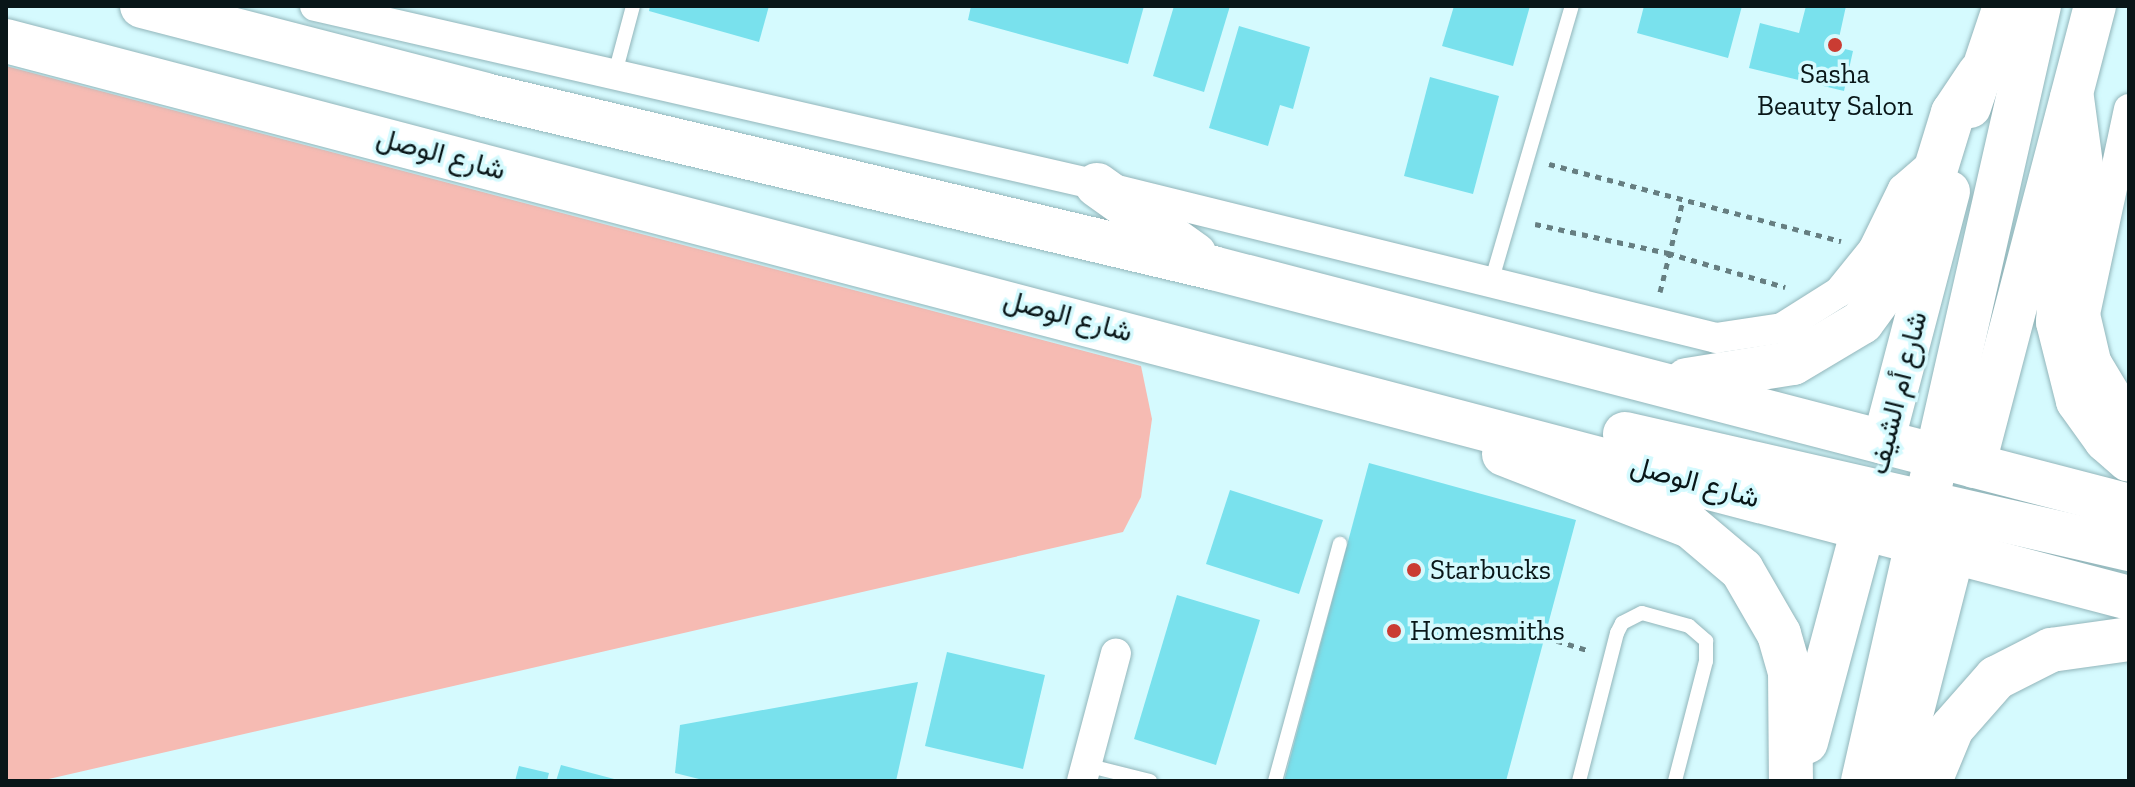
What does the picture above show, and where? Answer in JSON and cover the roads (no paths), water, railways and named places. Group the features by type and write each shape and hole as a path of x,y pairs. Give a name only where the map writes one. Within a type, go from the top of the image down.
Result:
{"main road":[{"path":"142,6 501,99 1213,268 2129,506"},
{"name":"شارع أم الشيف","path":"1793,781 1869,509 1883,443 1979,74 2004,6"},
{"path":"1894,781 2039,6"},
{"path":"1955,462 2072,98 2095,6"},
{"name":"شارع الوصل","path":"6,41 1370,399 1940,527 2129,598"},
{"path":"1652,382 1714,378 1793,363 1862,322 1908,259 1953,113 1979,74"},
{"path":"2072,98 2082,172 2061,277 2058,322 2078,401 2106,440 2129,460"},
{"path":"1097,185 1213,268"},
{"path":"1370,399 1428,394 1474,398 1869,509"},
{"path":"1448,418 1542,473 1690,526 1742,570 1779,634 1790,672 1793,781"},
{"path":"1940,527 2129,549"},
{"path":"1863,781 1940,527"},
{"path":"1930,781 1952,728 1996,678 2051,650 2129,639"}],"street":[{"path":"315,6 614,77 1097,185 1492,279 1716,338 1738,338 1809,315 1839,292 1873,250 1903,189 1939,158"},
{"path":"2129,109 2085,314 2096,361 2129,416"},
{"path":"1084,773 1116,653"}],"lane":[{"path":"614,77 633,6"},
{"path":"1492,279 1572,6"},
{"path":"1275,781 1340,544"},
{"path":"1579,781 1622,623 1642,613 1689,626 1706,641 1706,661 1675,781"},
{"path":"1084,773 1150,781"}],"place":[{"name":"Sasha Beauty Salon","path":"1835,45"},
{"name":"Starbucks","path":"1414,570"},
{"name":"Homesmiths","path":"1394,631"}]}
